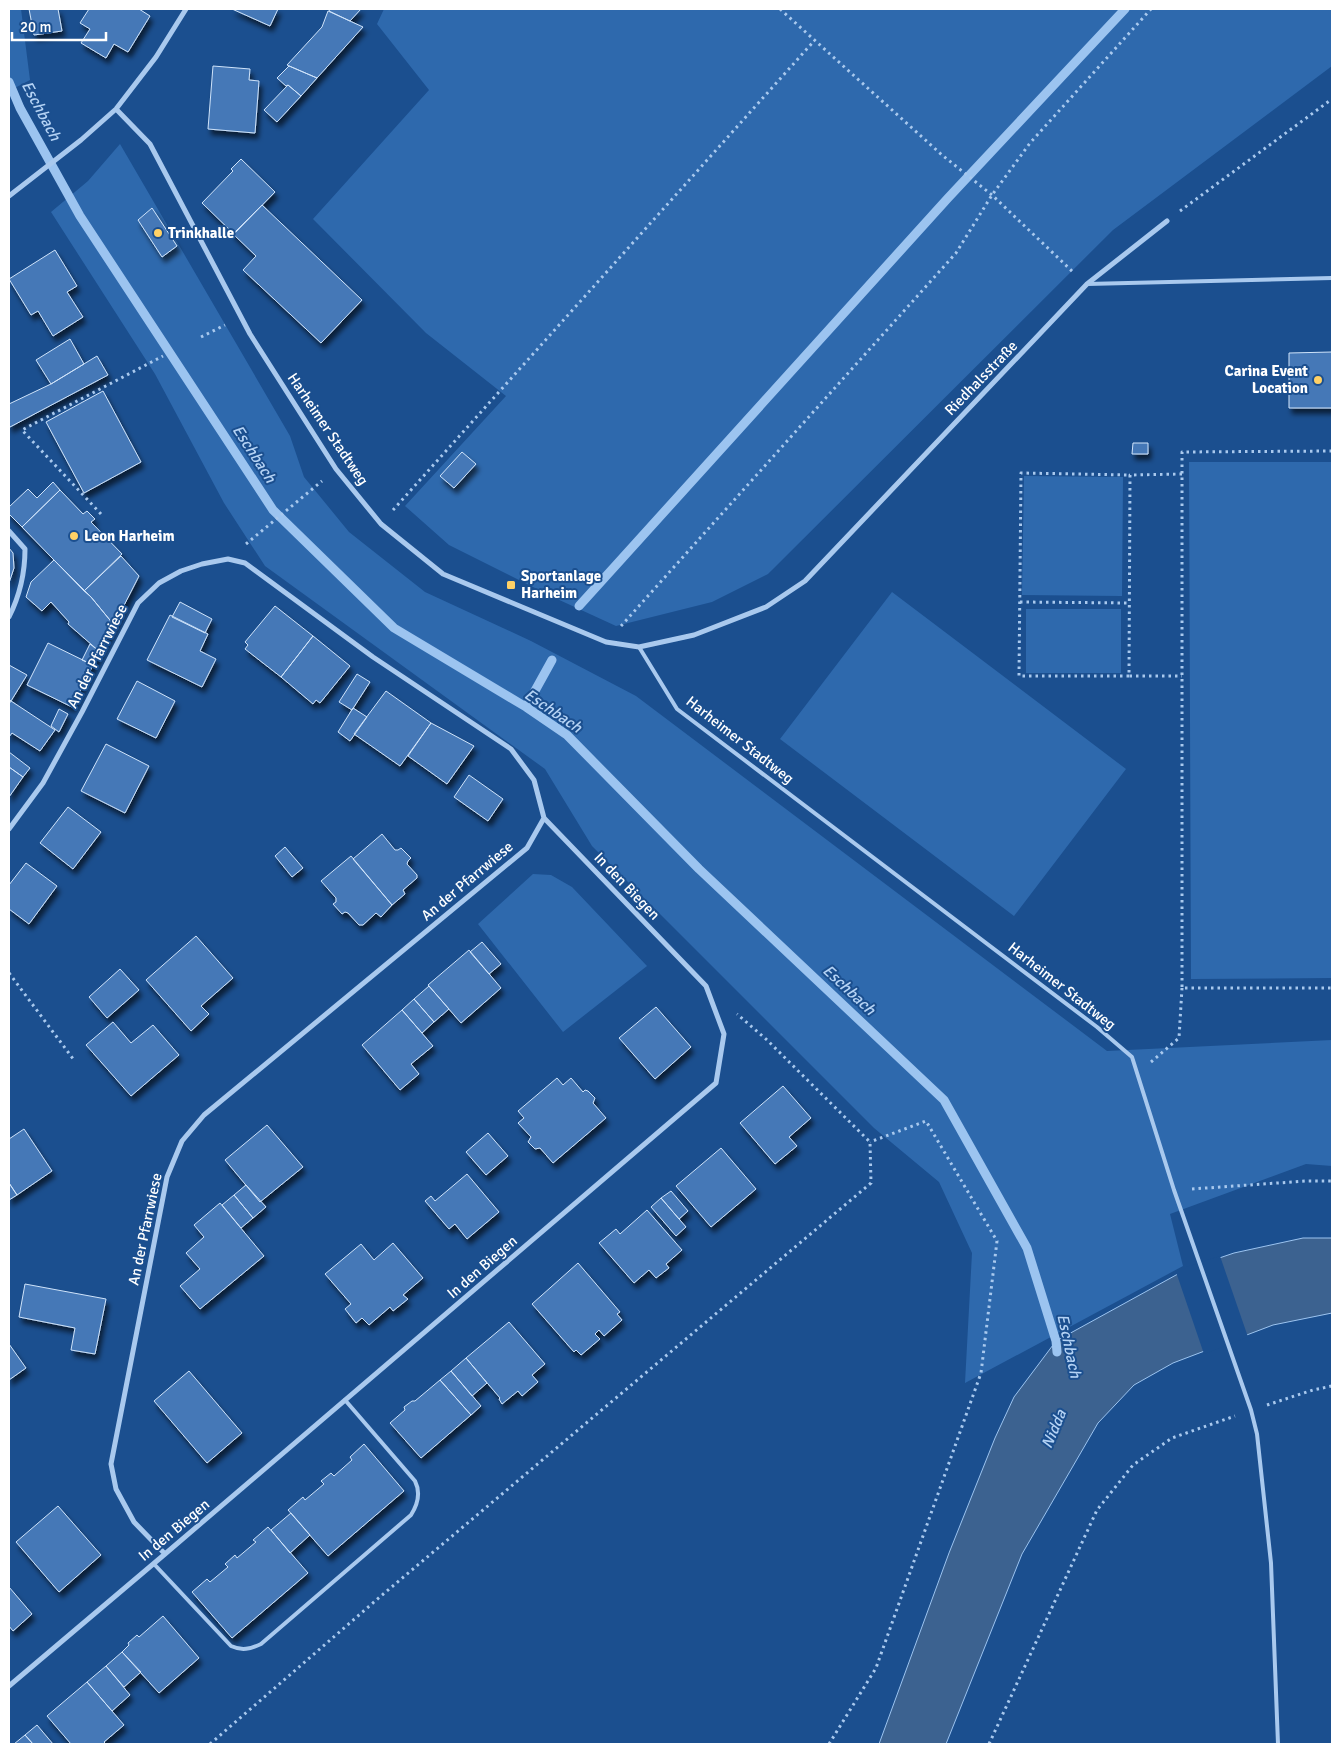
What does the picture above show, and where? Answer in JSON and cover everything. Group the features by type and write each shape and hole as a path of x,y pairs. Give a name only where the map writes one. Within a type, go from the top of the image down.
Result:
{"street":[{"path":"9,196 82,140 116,109 156,57 186,9"},
{"name":"Harheimer Stadtweg","path":"116,109 150,144 256,342 336,469 381,524 443,574 606,642 639,647"},
{"name":"Riedhalsstraße","path":"639,647 694,635 766,607 805,581 1087,284 1167,221"},
{"path":"9,532 24,549 25,568 15,604 9,617"},
{"name":"An der Pfarrwiese","path":"9,829 43,783 138,603 159,583 181,571 228,558 246,563 373,657 511,749 534,780 544,818 527,848 204,1115 182,1141 167,1177 111,1464 116,1489 134,1522 165,1554"},
{"name":"In den Biegen","path":"9,1686 716,1083 724,1034 706,986 544,818"}],"lane":[{"path":"1087,284 1332,278"},
{"name":"Harheimer Stadtweg","path":"639,647 677,709 1097,1027 1132,1058 1178,1202 1252,1410 1257,1434 1271,1563 1278,1744"},
{"path":"154,1564 231,1646 239,1650 249,1649 261,1644 411,1516 419,1496 415,1481 345,1400"}],"path":[{"path":"780,9 942,156 992,195 1087,284"},
{"path":"606,642 956,253 992,195 1030,142 1150,9"},
{"path":"381,524 814,41"},
{"path":"1167,221 1332,99"},
{"path":"201,337 241,317"},
{"path":"101,514 22,430 163,356"},
{"path":"1138,1072 1179,1038 1182,988 1182,452 1332,451"},
{"path":"267,526 336,469"},
{"path":"1182,474 1021,473 1019,676 1182,676"},
{"path":"1129,676 1130,475"},
{"path":"1020,602 1130,603"},
{"path":"9,973 74,1060"},
{"path":"1182,988 1332,988"},
{"path":"210,1744 381,1596 871,1183 870,1142 767,1040 733,1010"},
{"path":"829,1744 876,1668 981,1374 997,1241 926,1121 870,1142"},
{"path":"1174,1190 1332,1181"},
{"path":"989,1744 1097,1510 1133,1465 1172,1438 1313,1390 1332,1386"}],"shaded area":[{"path":"9,9 21,9 30,80 9,91"},
{"path":"384,9 1332,9 1332,66 1113,230 768,574 712,602 616,626 449,545 405,506 506,396 426,333 313,219 429,90 377,24"},
{"path":"120,144 290,436 304,477 349,532 425,592 531,641 636,696 1107,1051 1332,1040 1332,1166 1306,1164 1170,1214 1183,1266 965,1383 972,1253 939,1182 874,1128 592,846 545,769 265,566 224,503 155,374 51,212 88,181"},
{"path":"1189,462 1332,462 1332,978 1191,979"},
{"path":"1024,476 1123,477 1122,596 1022,595"},
{"path":"892,592 1126,769 1014,916 780,739"},
{"path":"1026,609 1121,609 1121,673 1026,673"},
{"path":"533,874 551,875 572,887 647,966 563,1032 478,924"}],"water":[{"name":"Nidda","path":"1303,1238 1332,1238 1332,1313 1273,1325 1173,1363 1134,1385 1098,1423 1022,1554 946,1744 879,1744 949,1553 995,1438 1014,1397 1056,1341 1187,1269 1234,1253"}],"pier":[{"path":"1220,1256 1248,1337 1204,1354 1176,1272"}],"building":[{"path":"29,9 58,9 62,31 34,35"},
{"path":"89,9 139,9 150,16 128,52 114,44 106,58 81,43 90,29 80,23"},
{"path":"232,9 278,9 270,26"},
{"path":"330,9 361,9 350,21 329,11"},
{"path":"328,11 363,27 317,78 287,65 322,27"},
{"path":"213,66 250,69 249,80 259,81 255,133 208,129"},
{"path":"289,66 317,78 301,96 277,78"},
{"path":"288,85 301,96 277,122 264,110"},
{"path":"241,159 275,192 234,234 202,203 233,171 231,169"},
{"path":"262,205 362,300 321,343 243,270 256,256 233,234"},
{"name":"Trinkhalle","path":"152,208 177,246 162,257 138,220"},
{"path":"55,250 77,286 67,292 83,317 53,336 38,311 31,315 9,279"},
{"path":"70,339 84,364 51,384 36,360"},
{"path":"1332,352 1332,408 1289,408 1289,353"},
{"path":"97,356 108,375 10,427 9,404 51,384"},
{"path":"103,391 141,462 84,493 46,422"},
{"path":"1133,443 1148,443 1148,454 1132,454"},
{"path":"462,452 476,464 454,488 440,476"},
{"path":"53,482 60,490 22,527 9,514 9,507 28,489 37,498"},
{"path":"60,490 83,514 87,511 95,519 91,522 122,554 84,591 22,527"},
{"path":"9,548 13,553 14,568 9,583"},
{"path":"121,556 139,576 114,625 84,591"},
{"path":"54,560 91,597 114,625 100,652 68,624 69,622 51,602 42,611 26,597 31,582"},
{"path":"180,602 212,619 205,633 172,617"},
{"path":"275,606 313,636 281,677 245,649 248,645 245,642"},
{"path":"170,615 208,634 200,651 216,659 202,687 147,660"},
{"path":"313,636 350,666 320,703 316,700 313,704 281,677"},
{"path":"48,643 93,665 72,707 27,685"},
{"path":"90,644 100,652 93,665 82,660"},
{"path":"9,665 27,675 11,701 9,699"},
{"path":"357,674 370,682 352,710 339,702"},
{"path":"137,681 175,701 156,738 117,719"},
{"path":"386,691 431,723 400,766 354,734"},
{"path":"11,701 55,730 40,751 12,733 9,737 9,704"},
{"path":"353,708 367,717 350,741 338,732"},
{"path":"59,709 68,714 59,732 51,726"},
{"path":"431,723 474,746 447,784 408,756"},
{"path":"106,744 149,766 125,813 81,791"},
{"path":"9,752 30,768 23,777 9,767"},
{"path":"9,767 23,777 9,797"},
{"path":"469,775 503,799 488,821 454,797"},
{"path":"68,807 101,832 73,869 40,843"},
{"path":"382,834 395,850 401,848 411,858 407,864 417,875 417,878 403,890 405,894 392,905 353,859"},
{"path":"285,847 303,868 292,877 275,856"},
{"path":"351,856 392,905 381,917 376,913 363,925 359,925 348,913 342,914 333,904 336,902 336,898 321,881"},
{"path":"26,863 57,886 29,924 9,909 9,885"},
{"path":"196,936 233,978 201,1006 209,1014 191,1031 146,980"},
{"path":"482,942 501,964 489,974 470,952"},
{"path":"469,950 501,988 461,1023 428,985"},
{"path":"120,969 139,990 107,1018 89,997"},
{"path":"429,986 449,1009 434,1022 414,999"},
{"path":"414,999 434,1022 422,1033 402,1010"},
{"path":"656,1007 691,1047 655,1079 619,1038"},
{"path":"402,1010 433,1046 411,1064 419,1074 400,1090 362,1045"},
{"path":"113,1022 131,1043 153,1025 179,1055 131,1096 86,1045"},
{"path":"557,1078 563,1085 571,1078 583,1092 585,1090 588,1091 595,1098 593,1103 606,1118 553,1163 540,1148 535,1149 528,1142 531,1137 518,1123 524,1118 518,1111"},
{"path":"783,1086 811,1118 789,1137 797,1146 775,1164 740,1123"},
{"path":"267,1125 303,1167 260,1202 225,1160"},
{"path":"24,1129 52,1171 17,1195 9,1183 9,1139"},
{"path":"488,1133 508,1156 486,1175 466,1152"},
{"path":"721,1148 756,1189 711,1227 676,1186"},
{"path":"467,1174 499,1212 467,1239 455,1224 449,1229 425,1201 431,1196 435,1201"},
{"path":"9,1183 17,1195 9,1200"},
{"path":"246,1185 266,1207 253,1218 234,1195"},
{"path":"671,1191 688,1211 679,1219 661,1198"},
{"path":"234,1195 253,1218 241,1228 222,1205"},
{"path":"661,1198 686,1227 676,1236 651,1207"},
{"path":"220,1203 264,1256 200,1309 180,1286 200,1269 186,1253 204,1237 194,1225"},
{"path":"647,1210 682,1250 666,1264 669,1268 656,1278 649,1270 634,1283 599,1243 616,1229 620,1234"},
{"path":"393,1243 423,1278 403,1295 408,1299 393,1311 390,1307 369,1325 362,1318 356,1323 345,1309 351,1304 325,1274 361,1244 374,1260"},
{"path":"578,1263 620,1312 617,1314 622,1320 604,1336 599,1330 595,1334 600,1339 581,1355 576,1350 574,1352 532,1304"},
{"path":"25,1284 106,1299 95,1354 71,1350 75,1328 19,1317"},
{"path":"509,1322 545,1364 532,1375 538,1382 522,1396 518,1391 502,1404 500,1398 466,1358"},
{"path":"9,1344 26,1368 9,1380"},
{"path":"466,1358 487,1383 472,1396 451,1371"},
{"path":"189,1371 242,1433 207,1463 154,1401"},
{"path":"451,1371 481,1406 471,1415 440,1380"},
{"path":"440,1380 471,1415 421,1458 390,1423 405,1410 404,1407 415,1401"},
{"path":"364,1444 404,1491 328,1556 288,1510 303,1497 305,1500 324,1484 321,1481 331,1473 334,1476 352,1460 350,1457"},
{"path":"58,1506 101,1555 59,1592 16,1542"},
{"path":"291,1513 310,1535 290,1553 271,1530"},
{"path":"268,1527 308,1573 232,1638 192,1592 207,1579 210,1582 228,1567 225,1564 235,1555 237,1558 256,1542 253,1540"},
{"path":"9,1587 32,1614 13,1631 9,1626"},
{"path":"163,1616 199,1658 159,1693 122,1652 137,1635 139,1637"},
{"path":"122,1652 141,1672 124,1687 106,1666"},
{"path":"106,1666 130,1695 112,1711 87,1682"},
{"path":"87,1682 124,1725 104,1742 106,1744 71,1744 47,1716"},
{"path":"37,1725 53,1744 33,1744 25,1735"},
{"path":"25,1735 33,1744 14,1744"}],"waterway":[{"path":"579,606 948,198 1125,9"},
{"name":"Eschbach","path":"9,82 20,108 80,216 273,510 394,628 526,707 567,735 699,869 944,1100 1027,1248 1056,1341 1057,1352"},
{"path":"526,707 552,660"}],"place":[{"name":"Trinkhalle","path":"158,233"},
{"name":"Carina Event Location","path":"1318,380"},
{"name":"Leon Harheim","path":"74,536"},
{"name":"Sportanlage Harheim","path":"511,585"}]}
